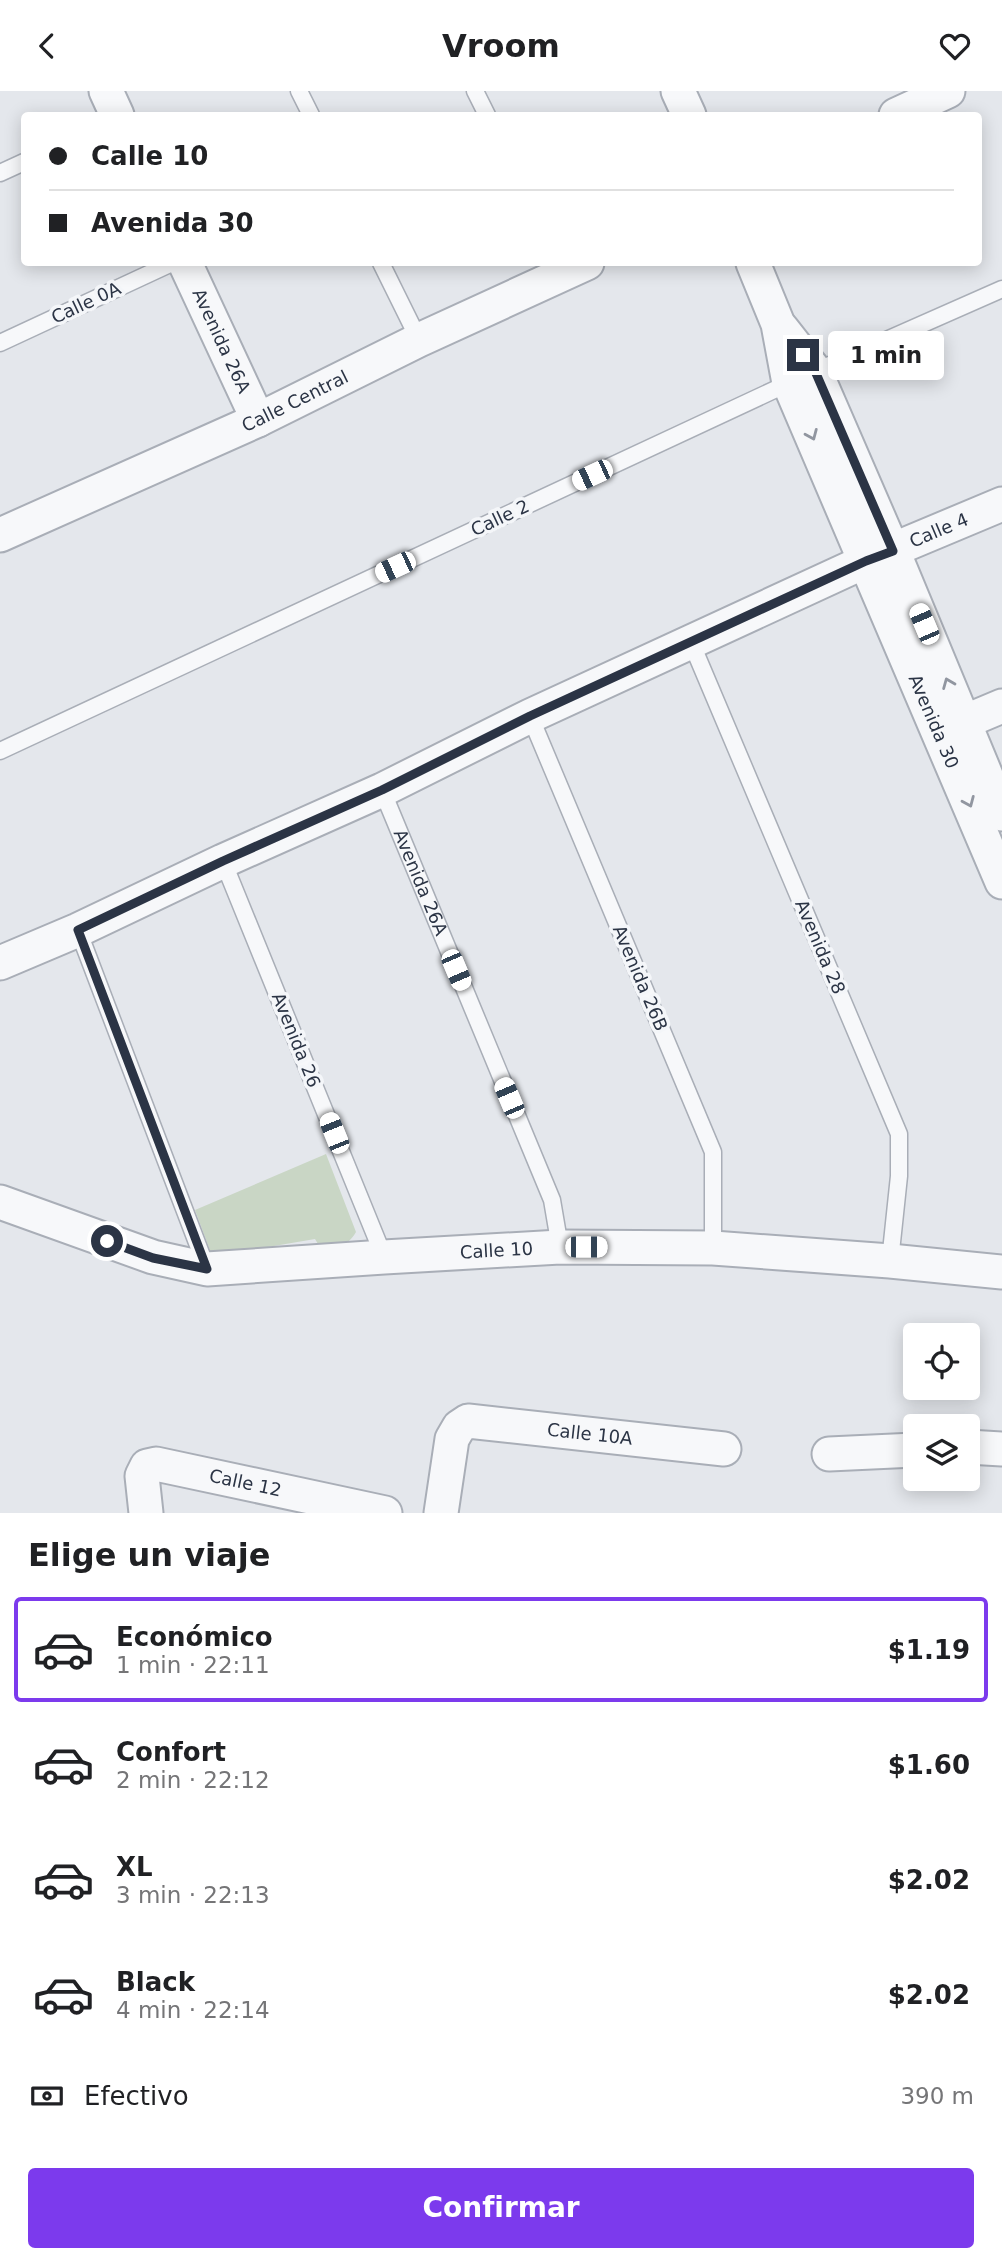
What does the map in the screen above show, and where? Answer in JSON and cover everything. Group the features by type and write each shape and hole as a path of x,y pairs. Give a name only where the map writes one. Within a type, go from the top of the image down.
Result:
{"street":[{"path":"106,91 116,112"},
{"path":"678,91 688,112"},
{"path":"902,112 948,91"},
{"name":"Avenida 26A","path":"186,266 258,420"},
{"name":"Calle Central","path":"0,535 258,420 570,266"},
{"name":"Avenida 30","path":"754,266 952,727 1002,882"},
{"name":"Calle 4","path":"0,963 78,930 382,790 530,716 691,642 880,556 1002,505"},
{"path":"952,727 1002,706"},
{"name":"Avenida 30","path":"952,727 1002,814"},
{"name":"Calle 10","path":"0,1202 153,1258 207,1269 561,1247 713,1248 1002,1272"},
{"name":"Calle 10A","path":"441,1513 452,1439 459,1427 468,1421 724,1449"},
{"path":"980,1448 1002,1449"},
{"path":"829,1454 903,1451"},
{"name":"Calle 12","path":"146,1513 142,1476 148,1466 156,1464 385,1513"}],"lane":[{"path":"299,91 310,112"},
{"path":"475,91 486,112"},
{"path":"0,173 21,163"},
{"name":"Calle 0A","path":"0,343 166,266"},
{"path":"382,266 419,340"},
{"name":"Calle 2","path":"0,751 802,377 1002,289"},
{"name":"Avenida 28","path":"691,642 899,1134 899,1176 890,1261"},
{"name":"Avenida 26B","path":"530,716 713,1152 713,1248"},
{"name":"Avenida 26A","path":"382,790 552,1200 561,1247"},
{"name":"Avenida 26","path":"223,861 384,1257"},
{"path":"78,930 207,1269"}],"green space":[{"path":"326,1154 356,1232 349,1241 342,1246 327,1249 321,1249 315,1239 268,1247 265,1257 211,1253 195,1210"}],"route":[{"path":"107,1241 153,1258 207,1269 78,930 382,790 530,716 893,551 815,371 803,355"}]}
